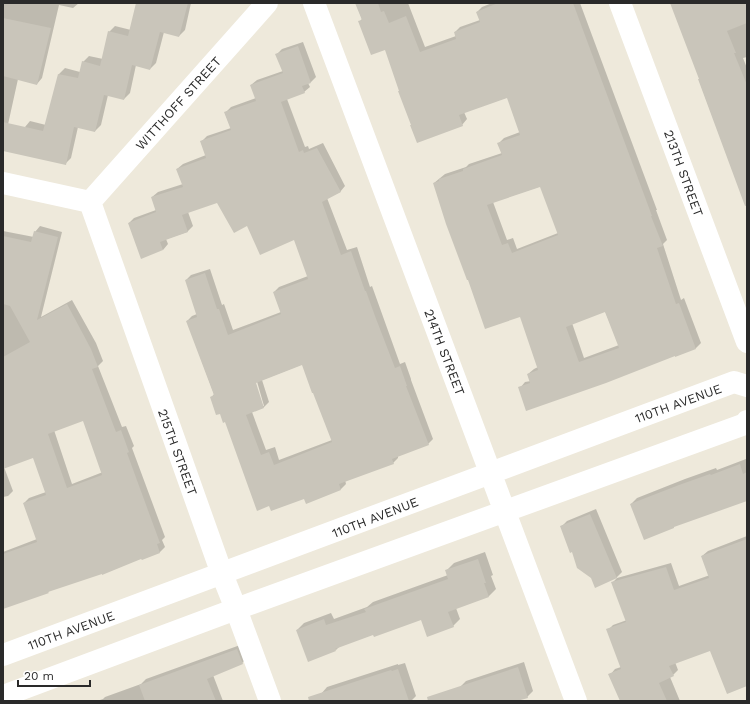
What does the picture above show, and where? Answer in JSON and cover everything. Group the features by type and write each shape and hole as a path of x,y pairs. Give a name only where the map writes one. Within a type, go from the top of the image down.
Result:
{"street":[{"name":"WITTHOFF STREET","path":"90,202 267,3"},
{"name":"214TH STREET","path":"314,3 576,701"},
{"name":"213TH STREET","path":"620,3 747,342"},
{"path":"3,183 90,202"},
{"name":"215TH STREET","path":"90,202 222,574 270,701"},
{"name":"110TH AVENUE","path":"3,655 734,382 747,386"},
{"path":"3,696 745,424 747,421"}],"building":[{"path":"136,3 188,3 179,37 160,32 150,70 132,65 124,100 104,95 95,132 74,127 66,165 3,151 3,122 43,131 58,74 78,78 82,61 100,66 108,31 128,36"},
{"path":"355,3 378,3 381,12 384,11 389,23 406,16 420,52 456,39 454,32 480,22 476,12 498,3 573,3 663,246 657,248 676,304 679,303 696,349 526,411 518,387 530,383 527,374 538,370 520,317 485,329 446,224 433,183 439,181 439,179 463,171 463,169 502,155 497,143 520,135 507,98 459,115 463,126 417,143 385,50 371,55 358,21 362,20","holes":["540,187 558,235 512,253 508,243 502,245 487,205","605,312 619,348 579,362 566,327"]},
{"path":"670,3 747,3 747,23 727,31 747,85 747,205 745,206 699,79"},
{"path":"3,18 51,28 37,85 3,76"},
{"path":"298,46 311,83 302,86 305,93 281,102 299,152 303,150 304,153 317,148 341,192 322,202 341,255 351,251 395,368 400,366 406,386 429,445 392,459 394,464 339,484 341,490 306,504 304,499 271,511 269,506 257,511 225,422 223,423 220,414 216,415 210,397 214,395 186,321 197,317 185,280 205,273 217,309 219,309 228,335 281,314 273,292 308,279 294,240 260,255 247,226 234,233 217,203 182,215 188,232 160,242 163,250 141,259 128,223 156,212 151,197 183,187 176,169 206,158 200,141 231,130 224,112 256,101 250,85 283,73 275,54","holes":["302,365 332,442 274,465 269,452 261,455 246,415 264,408 256,383"]},
{"path":"34,231 58,237 37,320 67,304 91,349 98,367 92,369 116,432 121,430 129,452 127,453 160,543 157,544 160,553 102,575 48,592 49,593 3,609 3,554 37,542 23,503 46,495 33,458 3,469 3,357 30,342 10,306 3,304 3,236 31,242","holes":["83,421 102,475 67,488 48,434"]},
{"path":"740,464 743,474 747,472 747,501 674,527 644,540 630,504"},
{"path":"590,514 617,578 595,588 591,578 577,568 572,552 570,553 560,526"},
{"path":"747,539 747,686 727,694 710,651 669,666 674,676 659,683 667,701 620,701 608,674 621,669 606,629 626,622 611,582 666,567 674,590 709,578 701,556"},
{"path":"478,559 489,597 448,612 454,627 427,637 421,620 335,649 336,651 308,662 296,630 324,619 326,625 366,612 364,609 448,579 445,570"},
{"path":"237,649 243,664 207,679 216,701 145,701 139,685"},
{"path":"518,667 528,698 517,701 428,701 427,697"},
{"path":"398,669 409,701 309,701 308,697"}]}
